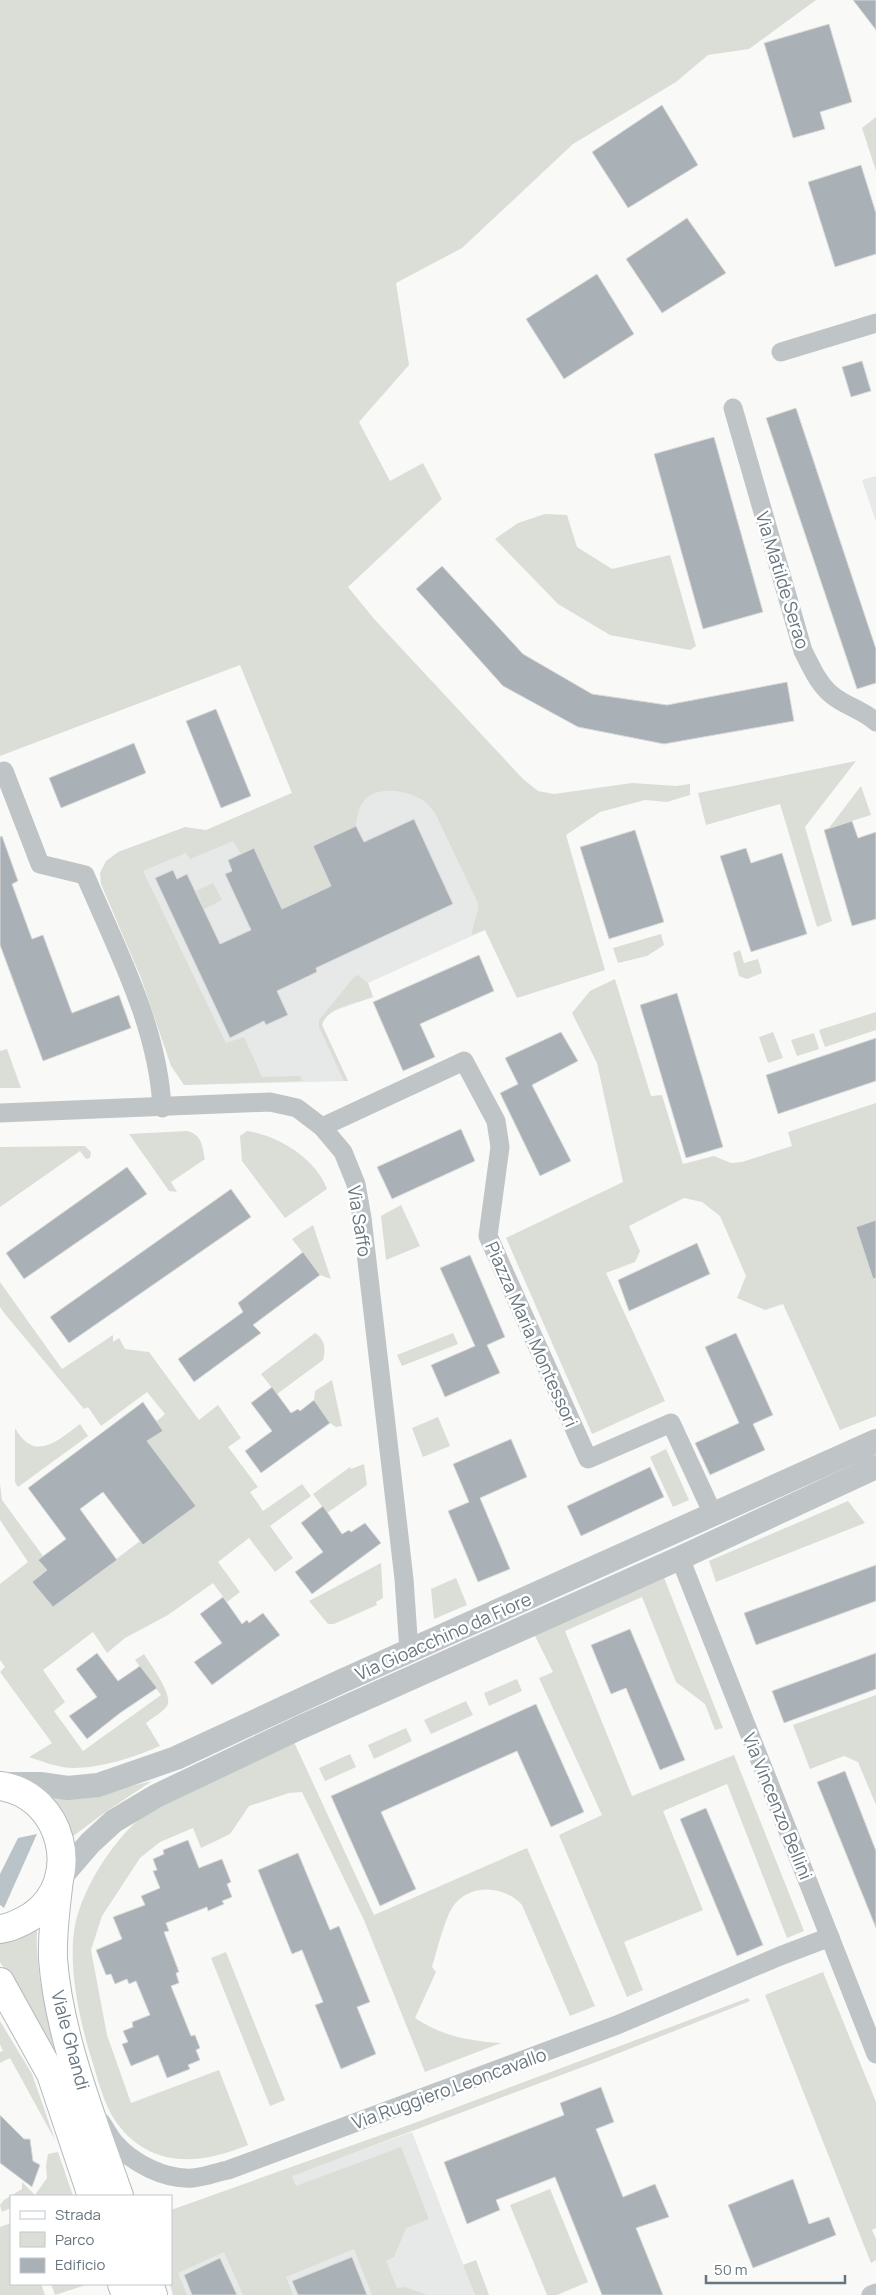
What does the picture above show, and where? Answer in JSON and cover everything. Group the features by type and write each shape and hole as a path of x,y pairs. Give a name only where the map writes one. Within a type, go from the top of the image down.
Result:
{"main road":[{"name":"Viale Ghandi","path":"0,1785 10,1787 31,1797 48,1813 59,1834 63,1856 59,1879 53,1957 56,1982 62,2014 119,2195"},
{"path":"0,1929 22,1922 38,1911 51,1897 59,1879"},
{"name":"Viale Ghandi","path":"0,1982 51,2074 92,2195"}],"street":[{"path":"781,352 876,322"},
{"name":"Via Matilde Serao","path":"733,408 803,651 816,676 831,694 868,715 876,722"},
{"path":"4,771 40,864 85,875 146,1018 161,1090 162,1108"},
{"name":"Piazza Maria Montessori","path":"322,1127 464,1061 496,1121 500,1147 488,1236 588,1459 671,1423 713,1514"},
{"name":"Via Saffo","path":"0,1114 270,1102 298,1108 322,1127 343,1152 356,1184 404,1579 409,1651"},
{"name":"Via Gioacchino da Fiore","path":"0,1785 40,1784 68,1788 98,1784 176,1758 876,1441"},
{"name":"Via Gioacchino da Fiore","path":"59,1879 90,1843 114,1821 134,1807 317,1720 680,1558 876,1467"},
{"name":"Via Vincenzo Bellini","path":"680,1558 876,2054"},
{"name":"Via Ruggiero Leoncavallo","path":"88,2102 114,2142 132,2158 172,2177 194,2178 219,2172 293,2146 617,2024 830,1937"},
{"path":"871,2295 876,2293"}],"shaded area":[{"path":"876,476 876,522 862,480"},
{"path":"450,724 485,930 368,983 373,997 331,1012 324,1018 322,1025 348,1081 184,1085 109,873"},
{"path":"37,1834 4,1908 0,1905 0,1874 18,1838"},
{"path":"412,2132 475,2295 173,2295 170,2285 172,2285 172,2218"}],"green space":[{"path":"0,0 816,0 749,49 708,55 676,82 573,144 462,248 396,283 409,365 359,422 390,481 423,463 442,499 348,587 375,620 523,779 538,791 554,794 632,783 676,786 690,784 690,795 667,802 645,800 600,812 566,835 605,970 517,998 485,930 472,935 478,903 435,813 418,797 401,792 383,791 367,797 362,803 356,826 313,846 338,883 284,908 284,913 254,848 241,854 233,841 190,859 186,853 143,871 226,1043 244,1037 262,1077 300,1076 302,1081 184,1085 171,1066 141,978 101,884 100,873 106,861 118,852 185,827 206,830 292,793 240,665 0,756"},
{"path":"876,117 876,171 862,128"},
{"path":"545,514 567,515 577,547 612,569 670,555 696,646 690,650 610,635 558,604 495,539 518,523"},
{"path":"856,761 805,827 832,921 817,927 780,804 706,825 698,793"},
{"path":"861,786 871,815 829,828"},
{"path":"213,883 222,900 204,909 196,891"},
{"path":"661,934 664,945 647,956 618,963 613,948"},
{"path":"740,950 744,963 758,959 762,973 747,979 739,976 733,953"},
{"path":"358,975 368,983 373,997 336,1010 325,1019 322,1025 348,1081 344,1081 319,1027 319,1020 354,977"},
{"path":"615,979 651,1096 662,1095 683,1164 714,1156 731,1163 742,1162 792,1146 788,1132 876,1103 876,1416 840,1430 783,1304 765,1310 737,1298 746,1276 720,1216 702,1202 684,1198 629,1226 640,1251 635,1262 606,1273 665,1401 592,1434 506,1238 623,1182 597,1063 572,1013 590,991"},
{"path":"876,1012 876,1030 825,1047 819,1030"},
{"path":"773,1032 783,1058 768,1063 759,1037"},
{"path":"814,1033 819,1049 797,1056 791,1040"},
{"path":"7,1049 21,1088 0,1088 0,1051"},
{"path":"187,1131 198,1138 202,1145 205,1159 171,1182 177,1192 169,1191 129,1134"},
{"path":"247,1131 259,1133 294,1150 314,1168 322,1178 327,1189 285,1218 242,1161 240,1136"},
{"path":"85,1146 91,1152 90,1158 86,1159 80,1151 0,1207 0,1147"},
{"path":"401,1205 420,1246 386,1260 381,1216"},
{"path":"313,1225 331,1279 320,1275 292,1239"},
{"path":"0,1282 62,1369 113,1335 113,1342 119,1338 125,1349 149,1352 199,1420 218,1405 241,1438 228,1447 258,1487 250,1492 263,1511 302,1484 311,1496 270,1526 293,1558 275,1572 249,1538 218,1562 240,1592 227,1602 213,1583 168,1615 125,1638 107,1653 93,1632 43,1670 65,1702 54,1711 83,1751 161,1695 135,1660 144,1654 167,1695 167,1706 146,1723 160,1746 129,1758 106,1764 84,1768 68,1768 29,1757 52,1743 0,1672 5,1667 0,1660 0,1584 28,1562 0,1520 0,1484 2,1500 43,1556 38,1560 47,1570 32,1582 53,1607 140,1541 143,1545 196,1506 147,1441 163,1431 156,1422 165,1414 147,1392 101,1426 88,1407 84,1409 0,1307"},
{"path":"315,1333 321,1338 324,1345 323,1360 277,1394 261,1374"},
{"path":"453,1333 458,1344 402,1366 397,1355"},
{"path":"332,1380 342,1426 336,1427 330,1423 314,1400 315,1391"},
{"path":"438,1417 450,1446 423,1457 412,1428"},
{"path":"80,1424 88,1436 18,1487 15,1482 15,1428 30,1445 38,1447 55,1442"},
{"path":"666,1449 689,1500 673,1507 650,1457"},
{"path":"364,1464 367,1485 327,1513 313,1494 350,1467 351,1469"},
{"path":"848,1501 865,1523 716,1582 709,1561"},
{"path":"381,1563 383,1598 376,1602 377,1605 334,1624 328,1624 309,1601"},
{"path":"663,1575 723,1728 715,1730 705,1704 676,1682 642,1597 565,1631 632,1796 734,1755 804,1931 787,1938 727,1784 663,1811 703,1910 624,1942 643,1990 627,1997 559,1835 602,1815 539,1678 553,1672 533,1632"},
{"path":"456,1578 467,1605 434,1619 431,1589"},
{"path":"517,1679 522,1691 489,1706 484,1693"},
{"path":"876,1695 876,1805 858,1762 844,1756 810,1769 793,1725"},
{"path":"466,1701 473,1715 431,1734 424,1720"},
{"path":"406,1728 412,1741 374,1759 368,1745"},
{"path":"294,1742 374,1915 527,1848 595,2006 570,2016 522,1905 514,1898 496,1891 486,1890 467,1894 452,1908 443,1928 432,1967 436,1972 415,2018 435,2029 456,2036 478,2041 501,2043 425,2072 364,1920 302,1792 289,1793 249,1806 230,1834 201,1848 193,1828 160,1842 140,1858 102,1916 91,1950 107,2035 131,2103 219,2070 248,2145 230,2152 194,2159 177,2159 160,2155 144,2148 129,2137 111,2114 100,2088 85,2037 76,1992 73,1946 77,1917 89,1886 107,1856 117,1842 146,1813 170,1798"},
{"path":"350,1754 356,1767 325,1781 319,1768"},
{"path":"152,1781 72,1837 64,1816 50,1798 78,1799"},
{"path":"37,1929 40,1977 56,2057 0,1962 0,1941"},
{"path":"226,1952 285,2100 270,2106 211,1958"},
{"path":"823,1972 876,2102 876,2228 872,2230 876,2239 876,2260 871,2263 765,1995"},
{"path":"748,1998 750,2001 604,2059 292,2176 296,2186 401,2147 429,2219 406,2228 394,2257 386,2261 397,2288 405,2287 427,2295 372,2295 354,2249 286,2277 293,2295 243,2295 224,2252 178,2273 187,2295 173,2295 170,2285 172,2285 172,2210 409,2125"},
{"path":"0,2021 32,2074 55,2140 10,2058 0,2063 0,2052 3,2051 0,2044"},
{"path":"58,2152 73,2195 35,2195 47,2178 48,2154"},
{"path":"22,2182 35,2195 12,2195 22,2189"},
{"path":"550,2189 588,2282 557,2295 547,2295 510,2205"},
{"path":"10,2196 10,2208 2,2212 0,2205"},
{"path":"10,2223 10,2285 41,2285 45,2295 0,2295 0,2227"},
{"path":"476,2260 489,2295 475,2295 463,2265"},
{"path":"51,2285 86,2285 55,2295"}],"building":[{"path":"853,0 876,0 876,30"},
{"path":"829,24 852,102 820,112 825,129 793,138 764,43"},
{"path":"662,105 698,165 628,208 592,152"},
{"path":"861,165 876,213 876,254 835,267 808,182"},
{"path":"687,218 726,273 662,313 626,259"},
{"path":"597,274 634,334 564,379 526,319"},
{"path":"862,361 871,391 851,397 842,367"},
{"path":"796,408 876,649 876,683 857,689 766,418"},
{"path":"714,437 763,612 703,629 654,454"},
{"path":"442,566 523,654 592,694 667,705 787,682 794,721 664,744 578,727 503,686 416,589"},
{"path":"216,709 251,796 221,808 186,721"},
{"path":"134,743 146,773 61,808 49,778"},
{"path":"414,819 453,904 316,968 317,972 277,991 288,1015 266,1025 264,1021 230,1038 155,878 173,870 177,879 187,874 220,944 251,930 225,874 232,871 228,860 254,848 282,909 331,886 313,846 356,826 364,842"},
{"path":"852,821 858,838 876,832 876,919 852,926 824,830"},
{"path":"635,830 664,922 609,939 580,847"},
{"path":"2,836 18,881 12,884 32,939 43,935 72,1013 119,995 131,1028 43,1061 0,945 0,837"},
{"path":"746,848 751,863 782,853 807,934 751,952 720,856"},
{"path":"479,955 494,991 420,1024 435,1057 403,1071 373,1002"},
{"path":"677,993 723,1147 686,1158 640,1005"},
{"path":"561,1032 578,1061 532,1085 571,1161 540,1176 500,1093 518,1084 505,1058"},
{"path":"876,1038 876,1081 778,1114 766,1075"},
{"path":"461,1129 475,1161 392,1199 377,1167"},
{"path":"127,1167 147,1194 24,1279 6,1253"},
{"path":"231,1189 251,1217 69,1343 50,1317"},
{"path":"876,1220 876,1278 873,1279 856,1227"},
{"path":"697,1243 710,1274 629,1311 618,1280"},
{"path":"303,1252 320,1275 253,1325 261,1333 194,1382 178,1359 243,1312 238,1303"},
{"path":"470,1255 505,1337 487,1345 500,1373 445,1397 431,1365 475,1346 440,1268"},
{"path":"736,1333 773,1415 753,1424 765,1450 710,1475 695,1443 739,1423 705,1347"},
{"path":"272,1387 291,1413 298,1409 300,1411 314,1400 330,1423 261,1473 245,1451 272,1431 251,1403"},
{"path":"143,1402 163,1431 147,1441 196,1506 143,1545 103,1492 80,1509 117,1560 53,1607 32,1582 47,1570 38,1560 66,1539 28,1488"},
{"path":"511,1439 527,1477 480,1498 510,1569 478,1582 448,1511 469,1502 453,1464"},
{"path":"650,1467 664,1497 581,1536 567,1506"},
{"path":"323,1506 342,1534 349,1530 351,1532 365,1523 381,1543 312,1594 295,1572 323,1552 301,1523"},
{"path":"876,1565 876,1601 756,1645 744,1613"},
{"path":"223,1597 242,1624 247,1620 249,1623 263,1613 280,1635 212,1685 194,1662 222,1643 200,1614"},
{"path":"630,1629 685,1760 660,1770 626,1688 611,1694 591,1645"},
{"path":"97,1653 118,1681 140,1666 157,1688 120,1713 87,1739 69,1716 97,1697 76,1669"},
{"path":"876,1653 876,1689 784,1723 772,1691"},
{"path":"536,1704 584,1812 551,1827 517,1751 381,1812 416,1889 380,1906 331,1796"},
{"path":"845,1771 876,1851 876,1928 817,1782"},
{"path":"706,1808 763,1945 737,1956 680,1819"},
{"path":"188,1840 199,1868 222,1859 231,1882 227,1884 232,1897 222,1901 224,1904 208,1911 207,1907 166,1923 169,1931 164,1932 179,1972 176,1973 179,1983 171,1986 191,2036 195,2035 200,2048 196,2050 200,2060 188,2065 190,2069 167,2078 158,2055 131,2066 122,2044 128,2042 123,2031 133,2027 132,2022 150,2015 136,1981 129,1984 127,1979 115,1984 111,1974 106,1975 96,1950 122,1939 113,1917 145,1905 141,1896 160,1888 153,1871 157,1870 153,1859 164,1854 163,1850"},
{"path":"298,1853 330,1930 339,1926 370,2002 357,2007 376,2054 341,2069 315,2005 323,2002 302,1950 292,1954 258,1870"},
{"path":"601,2087 614,2122 596,2129 623,2197 655,2184 669,2217 636,2228 663,2295 602,2295 555,2177 496,2200 500,2210 467,2224 444,2162 564,2115 560,2103"},
{"path":"0,2115 24,2139 30,2139 33,2161 40,2165 32,2187 0,2163"},
{"path":"793,2179 809,2224 829,2217 836,2235 753,2268 728,2205"},
{"path":"352,2257 367,2295 298,2295 292,2281"},
{"path":"220,2258 237,2295 192,2295 184,2275"}]}
